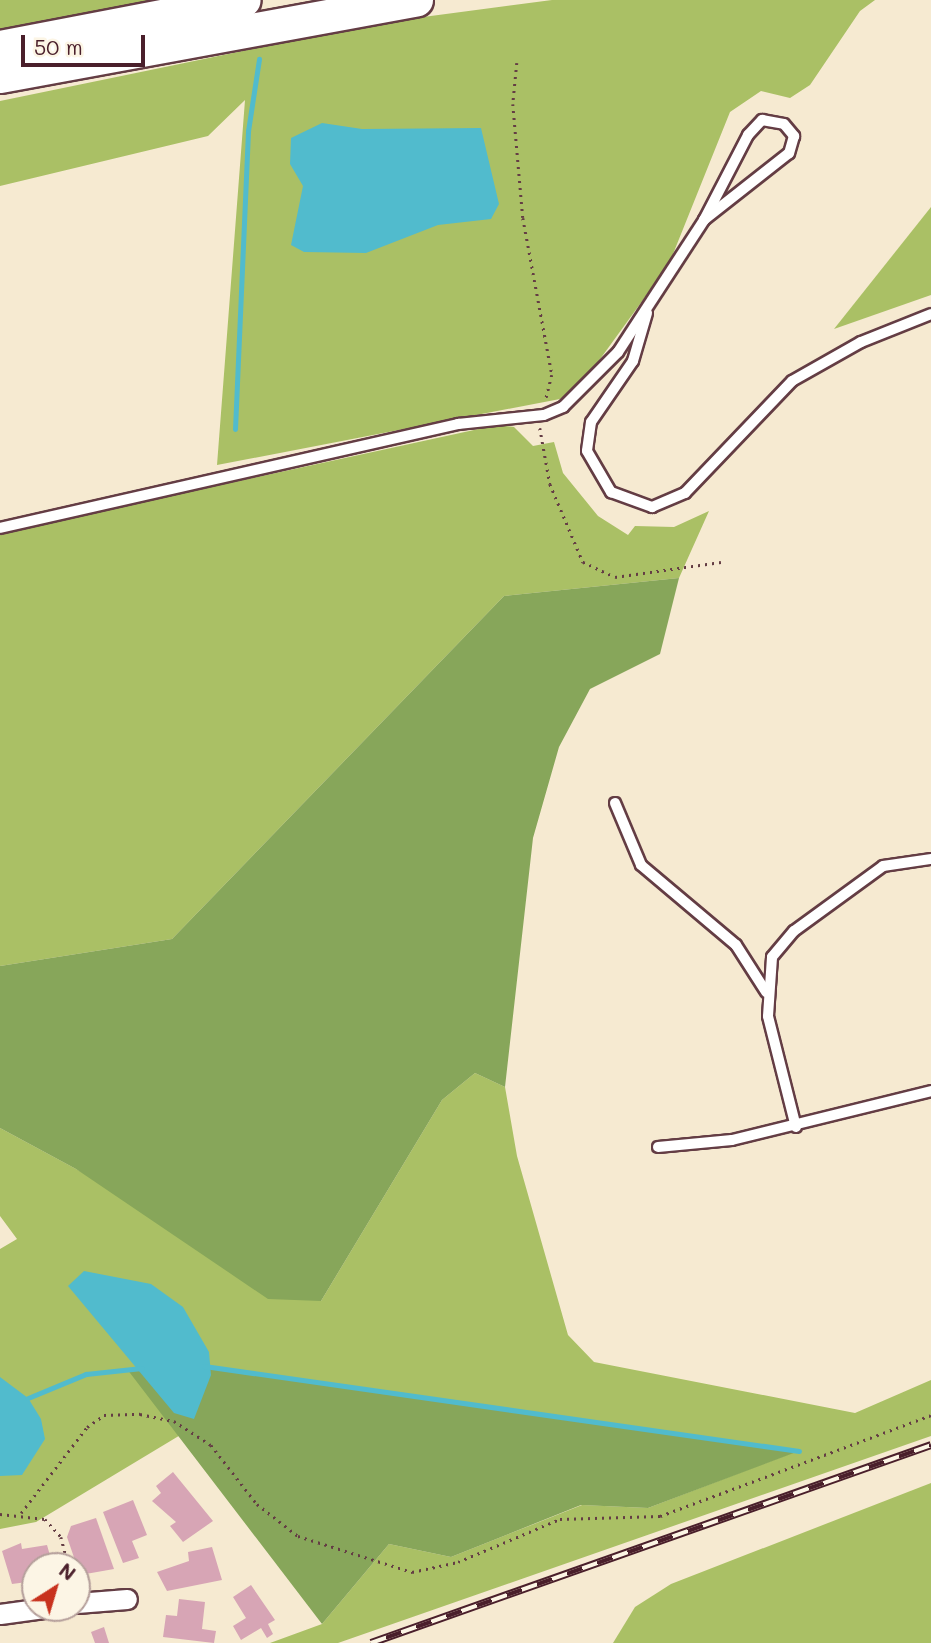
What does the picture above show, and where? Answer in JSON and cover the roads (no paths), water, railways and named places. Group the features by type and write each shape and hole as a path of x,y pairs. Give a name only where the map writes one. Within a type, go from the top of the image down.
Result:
{"highway":[{"path":"0,47 243,0"},
{"path":"0,76 416,0"}],"street":[{"path":"91,1602 127,1599"},
{"path":"0,1614 21,1611"}],"lane":[{"path":"0,528 458,424 538,416 587,390 651,303 704,220 748,135 762,120 784,124 794,136 789,153 704,220"},
{"path":"651,303 633,361 591,422 587,452 611,492 652,507 685,493 792,381 861,342 931,314"},
{"path":"615,803 641,865 736,945 767,993"},
{"path":"796,1127 767,993 772,957 794,931 883,866 931,859"},
{"path":"658,1147 796,1127 931,1091"}],"water":[{"path":"322,123 362,129 481,128 499,204 491,219 438,225 366,253 304,252 291,245 303,186 290,164 291,138"},
{"path":"84,1271 151,1284 183,1307 209,1352 211,1375 194,1419 174,1413 68,1286"},
{"path":"0,1377 28,1398 41,1419 45,1439 22,1475 0,1476"}],"waterway":[{"path":"235,429 248,131 259,59"},
{"path":"204,1366 799,1451"},
{"path":"28,1398 86,1374 142,1368"}],"railway":[{"path":"371,1643 931,1445"}]}
